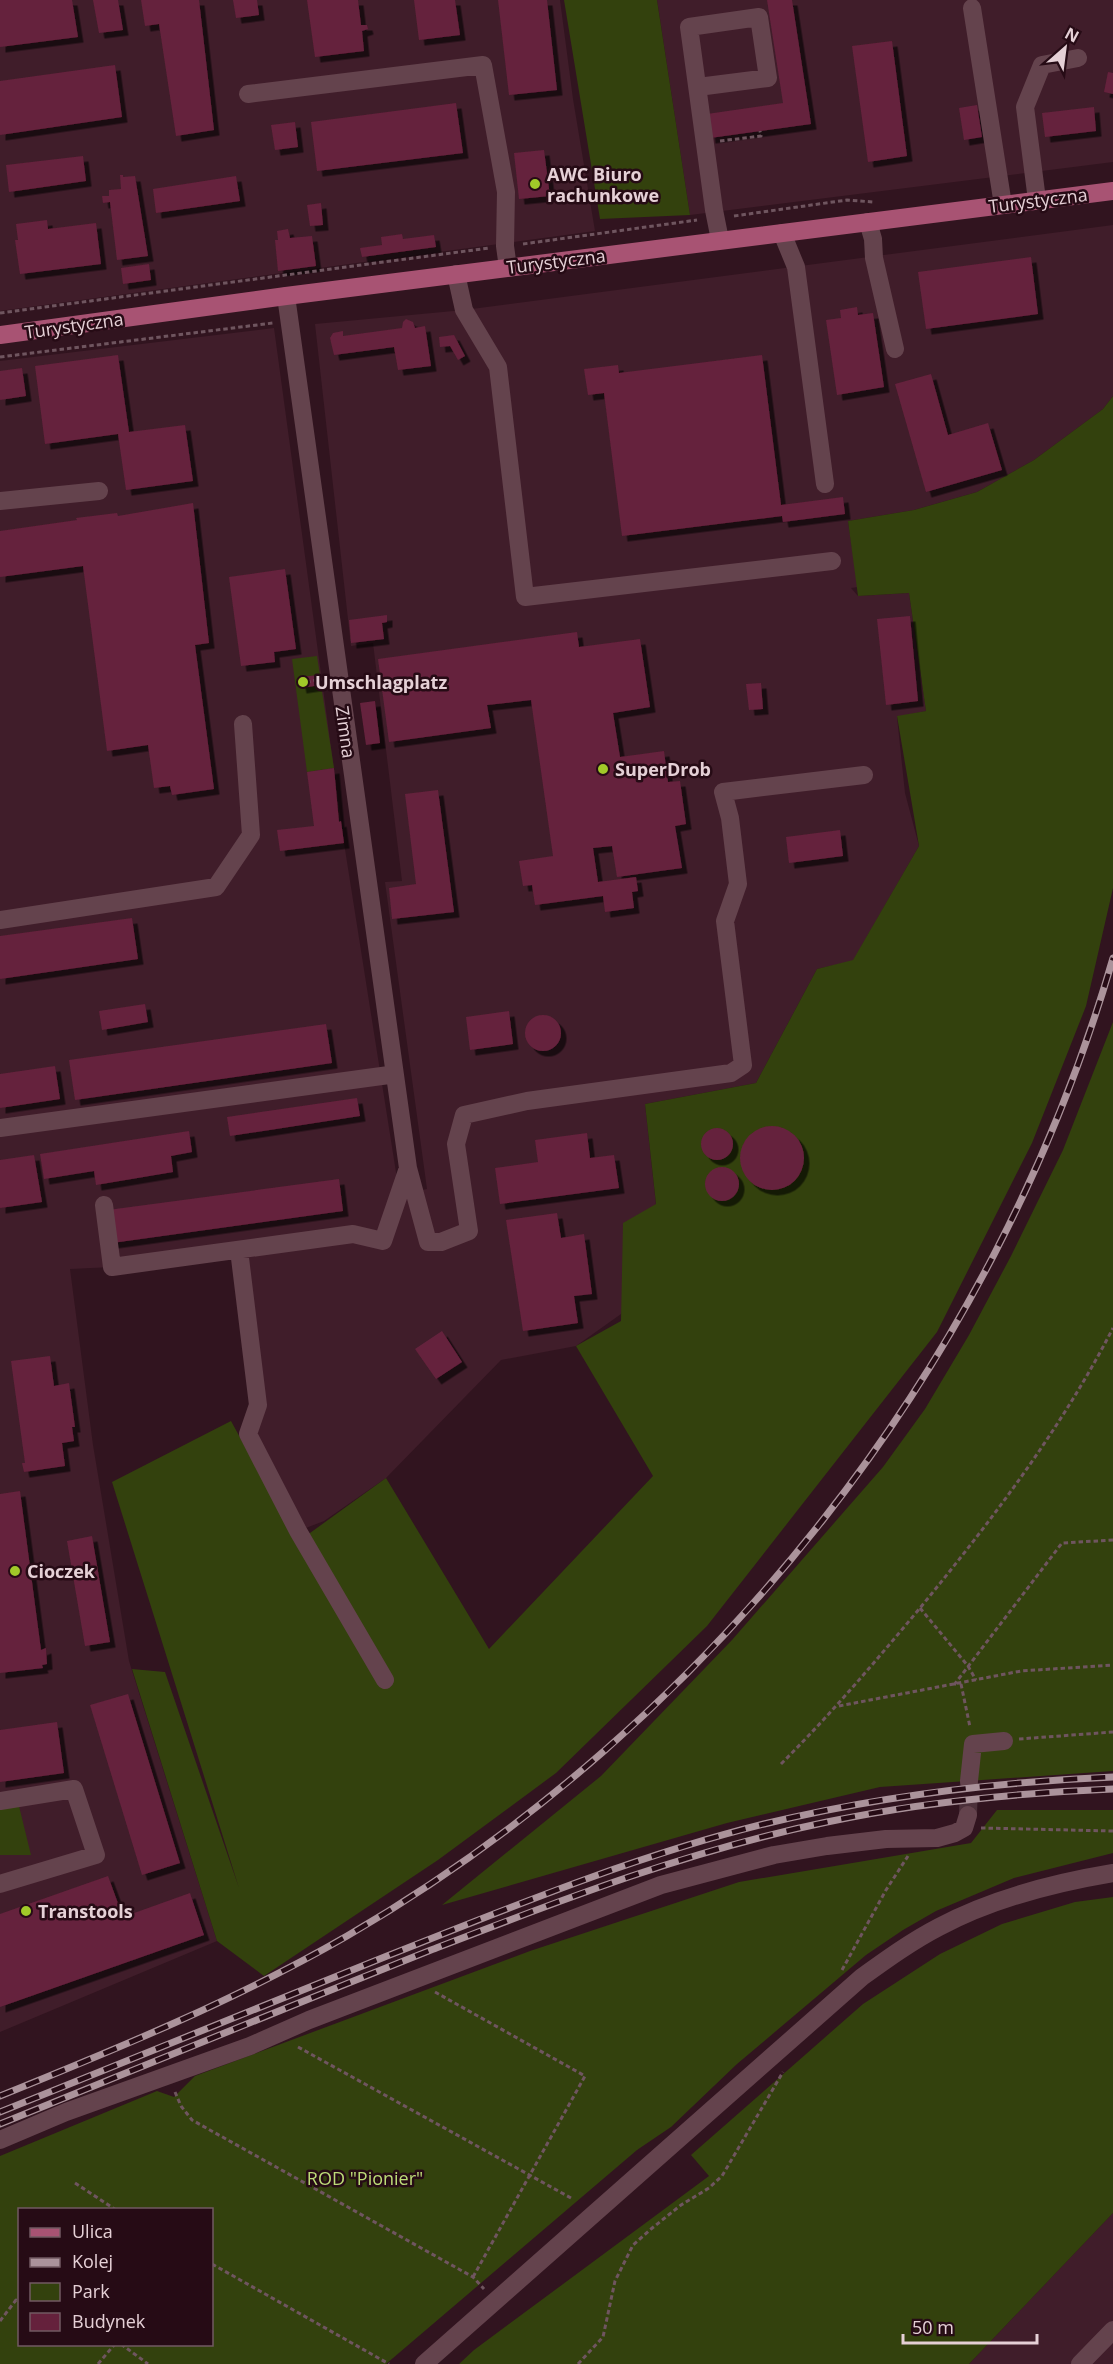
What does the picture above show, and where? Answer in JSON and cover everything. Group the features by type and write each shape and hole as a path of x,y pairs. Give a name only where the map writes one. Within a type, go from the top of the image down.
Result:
{"main road":[{"name":"Turystyczna","path":"0,335 1113,190"}],"street":[{"path":"972,8 1003,205"},
{"path":"698,87 768,78 759,17 689,27 698,87 722,216 720,240"},
{"path":"1037,200 1025,107 1042,65 1078,58"},
{"path":"248,94 483,65 506,192 505,246 508,268"},
{"path":"868,222 873,239 874,258 896,349"},
{"path":"782,233 796,267 825,484"},
{"path":"456,274 464,310 498,366 525,597 832,561"},
{"name":"Zimna","path":"286,296 408,1168 428,1242 441,1242 469,1232 456,1144 464,1115 527,1101 731,1073 743,1065 725,921 738,884 730,818 723,792 864,775"},
{"path":"0,501 99,490"},
{"path":"0,920 216,887 251,835 243,724"},
{"path":"0,1128 389,1075"},
{"path":"104,1205 112,1267 353,1234 383,1241 408,1168"},
{"path":"239,1250 258,1405 248,1434 298,1531 385,1680"},
{"path":"969,1781 973,1744 1004,1741"},
{"path":"0,1801 74,1789 96,1855 0,1884"},
{"path":"0,2140 66,2112 250,2046 309,2019 661,1885 774,1855 827,1846 886,1839 938,1838 955,1833 966,1821"},
{"path":"423,2364 862,1977 903,1948 972,1911 1030,1890 1113,1873"},
{"path":"1080,2364 1113,2330"}],"path":[{"path":"720,150 719,142 761,136 760,131"},
{"path":"0,313 847,200 880,201"},
{"path":"0,357 274,323 278,326"},
{"path":"306,682 324,679 323,668"},
{"path":"781,1764 837,1706 920,1608 1019,1480 1069,1406 1113,1328"},
{"path":"954,1685 1062,1543 1113,1540"},
{"path":"920,1608 968,1666 976,1680"},
{"path":"837,1706 1021,1671 1113,1665"},
{"path":"961,1683 973,1744"},
{"path":"1004,1741 1113,1732"},
{"path":"966,1821 1113,1831"},
{"path":"841,1972 886,1890 909,1856 938,1838"},
{"path":"168,2074 181,2106 192,2120 473,2277 585,2076 435,1992"},
{"path":"298,2048 571,2198"},
{"path":"578,2364 603,2337 615,2281 633,2245 658,2223 709,2188 722,2176 784,2071"},
{"path":"75,2183 113,2208"},
{"path":"213,2265 389,2364"},
{"path":"0,2321 16,2300 18,2302"},
{"path":"98,2364 113,2346"},
{"path":"124,2346 148,2364"}],"shaded area":[{"path":"0,0 560,0 573,99 595,231 0,311"},
{"path":"657,0 1113,0 1113,162 690,215"},
{"path":"1113,225 1113,396 1103,409 1034,460 977,492 914,510 848,521 858,587 851,588 858,596 909,593 926,711 897,717 905,793 919,846 853,961 817,969 756,1083 645,1104 656,1205 621,1314 576,1346 501,1360 386,1478 324,1521 298,1531 248,1434 258,1405 239,1250 112,1267 70,1269 93,1445 129,1661 217,1941 0,2032 0,361 274,328 344,843 398,1185 406,1193 427,1189 385,882 402,881 373,643 351,646 315,324 464,310"},
{"path":"1113,2213 1113,2364 969,2364 1027,2303"}],"green space":[{"path":"564,0 657,0 690,215 600,219"},
{"path":"1113,396 1113,888 1086,1006 1032,1143 937,1332 707,1626 556,1773 438,1860 264,1976 217,1941 132,1669 165,1672 239,1888 112,1482 231,1421 294,1536 310,1533 386,1478 489,1649 653,1476 576,1346 621,1321 623,1223 656,1204 645,1104 756,1083 817,969 853,960 919,846 897,716 926,711 909,593 858,596 848,521 914,510 977,492 1034,460 1103,409"},
{"path":"317,656 320,675 300,677 301,688 321,685 334,768 307,772 292,659"},
{"path":"1113,1022 1113,1771 880,1787 727,1823 442,1905 601,1776 732,1640 883,1467 925,1409 969,1335 1011,1256 1063,1150"},
{"path":"18,1802 31,1855 0,1855 0,1806"},
{"name":"ROD \"Pionier\"","path":"997,1810 1113,1810 1113,1853 1014,1878 936,1911 866,1955 737,2064 671,2127 637,2150 386,2364 0,2364 0,2156 157,2091 174,2097 195,2076 530,1951 739,1882 971,1843"},
{"path":"1113,1897 1113,2213 969,2364 459,2364 474,2350 709,2176 691,2155 863,2004 940,1954 1002,1924 1075,1902"}],"building":[{"path":"0,0 72,0 78,37 0,47"},
{"path":"93,0 118,0 123,30 99,33"},
{"path":"141,0 199,0 214,130 176,136 159,24 145,26"},
{"path":"233,0 257,0 259,15 236,18"},
{"path":"307,0 358,0 361,25 367,25 368,29 362,31 364,51 315,57"},
{"path":"414,0 455,0 460,35 419,40"},
{"path":"498,0 547,0 557,90 509,95"},
{"path":"767,0 792,0 811,124 710,138 707,114 783,103"},
{"path":"892,41 907,156 868,162 852,46"},
{"path":"115,65 122,117 0,135 0,81"},
{"path":"1108,72 1113,73 1113,94 1104,92"},
{"path":"456,103 463,153 317,171 311,122"},
{"path":"977,105 982,137 964,140 959,108"},
{"path":"1094,107 1096,131 1045,137 1042,113"},
{"path":"295,122 298,147 275,150 271,125"},
{"path":"544,150 550,196 519,199 514,153"},
{"path":"83,156 86,181 9,192 6,165"},
{"path":"120,175 135,176 148,256 117,260 110,202 103,203 102,196 109,196 109,190 121,189"},
{"path":"236,176 240,201 156,213 153,189"},
{"path":"321,203 323,225 310,226 307,205"},
{"path":"47,220 48,229 96,223 101,264 20,274 15,240 18,240 16,224"},
{"path":"288,229 290,238 312,236 316,266 278,271 275,240 278,240 277,231"},
{"path":"402,234 403,239 434,235 436,247 362,257 360,248 382,245 381,237"},
{"path":"1031,257 1038,314 926,329 918,272"},
{"path":"149,264 151,280 123,284 121,268"},
{"path":"857,307 858,315 873,313 884,387 837,395 826,320 841,318 840,310"},
{"path":"406,319 413,322 415,328 425,326 431,366 398,370 394,347 334,355 330,338 333,333 343,331 343,336 402,328"},
{"path":"454,335 465,356 458,360 450,346 440,347 439,337"},
{"path":"118,355 129,432 185,425 193,481 126,490 118,434 45,444 35,366"},
{"path":"762,355 781,505 843,497 845,514 783,522 782,516 622,536 604,393 588,395 584,369 618,365 619,373"},
{"path":"22,368 26,396 0,400 0,371"},
{"path":"931,374 948,435 988,423 1002,470 926,492 895,384"},
{"path":"193,503 209,643 195,645 214,789 172,795 170,786 154,788 148,745 107,751 83,566 0,577 0,531 77,520 76,518 117,513 118,516"},
{"path":"285,569 296,649 274,652 275,662 241,666 229,577"},
{"path":"387,615 387,622 382,623 384,639 351,643 349,620"},
{"path":"910,616 918,701 886,705 877,619"},
{"name":"SuperDrob","path":"577,632 579,647 640,639 650,707 613,713 620,757 664,751 668,782 680,781 686,824 675,826 682,868 617,877 612,846 593,848 598,882 636,877 638,891 632,892 634,908 605,912 603,896 535,905 532,885 523,886 519,861 553,856 531,700 487,705 491,728 389,742 378,659"},
{"path":"320,675 321,685 301,688 299,677"},
{"path":"761,683 763,709 749,710 746,684"},
{"path":"375,701 380,743 366,745 360,703"},
{"path":"334,768 339,822 341,821 344,843 280,851 277,830 314,826 307,772"},
{"path":"438,790 454,912 392,919 389,888 416,884 405,794"},
{"path":"840,830 843,856 789,863 786,837"},
{"path":"132,918 138,959 0,979 0,936"},
{"path":"145,1004 148,1022 102,1030 99,1011"},
{"path":"509,1011 513,1044 470,1050 466,1017"},
{"path":"543,1015 556,1020 561,1033 556,1046 543,1051 530,1046 525,1033 530,1020"},
{"path":"326,1024 332,1063 75,1100 69,1060"},
{"path":"55,1066 60,1099 0,1108 0,1074"},
{"path":"357,1098 360,1116 230,1136 227,1117"},
{"path":"766,1126 778,1126 795,1135 802,1146 804,1158 802,1170 795,1181 778,1190 766,1190 754,1185 745,1176 740,1164 740,1152 745,1140 754,1131"},
{"path":"717,1128 729,1132 733,1144 729,1156 717,1160 705,1156 701,1144 705,1132"},
{"path":"189,1131 192,1152 171,1156 173,1172 96,1185 94,1171 44,1179 40,1154"},
{"path":"587,1133 590,1158 614,1155 619,1188 500,1204 495,1168 538,1162 535,1140"},
{"path":"34,1155 42,1202 0,1208 0,1160"},
{"path":"722,1167 734,1172 739,1184 734,1196 722,1201 710,1196 705,1184 710,1172"},
{"path":"339,1179 343,1211 112,1243 108,1210"},
{"path":"557,1213 561,1238 584,1234 592,1294 574,1296 578,1323 523,1331 506,1220"},
{"path":"442,1331 462,1362 436,1379 415,1349"},
{"path":"50,1356 54,1386 69,1383 75,1427 72,1427 74,1441 62,1443 65,1466 24,1472 22,1463 25,1463 11,1361"},
{"name":"Cioczek","path":"20,1491 41,1650 46,1648 47,1664 42,1665 43,1668 0,1673 0,1494"},
{"path":"92,1536 110,1642 85,1646 67,1541"},
{"path":"128,1694 180,1863 142,1875 90,1705"},
{"path":"57,1722 64,1773 0,1782 0,1730"},
{"path":"108,1876 123,1917 190,1893 204,1935 0,2007 0,1914"}],"tunnel":[{"path":"968,1815 969,1781"}],"railway":[{"path":"0,2096 220,2002 347,1936 480,1850 604,1751 719,1640 823,1520 915,1390 995,1253 1061,1108 1113,958"},
{"path":"0,2112 527,1901 668,1851 764,1824 894,1798 981,1787 1113,1777"},
{"path":"0,2124 431,1950 577,1895 676,1862 776,1833 862,1815 1005,1796 1113,1789"}],"place":[{"name":"AWC Biuro rachunkowe","path":"535,184"},
{"name":"Umschlagplatz","path":"303,682"},
{"name":"SuperDrob","path":"603,769"},
{"name":"Cioczek","path":"15,1571"},
{"name":"Transtools","path":"26,1911"}]}
